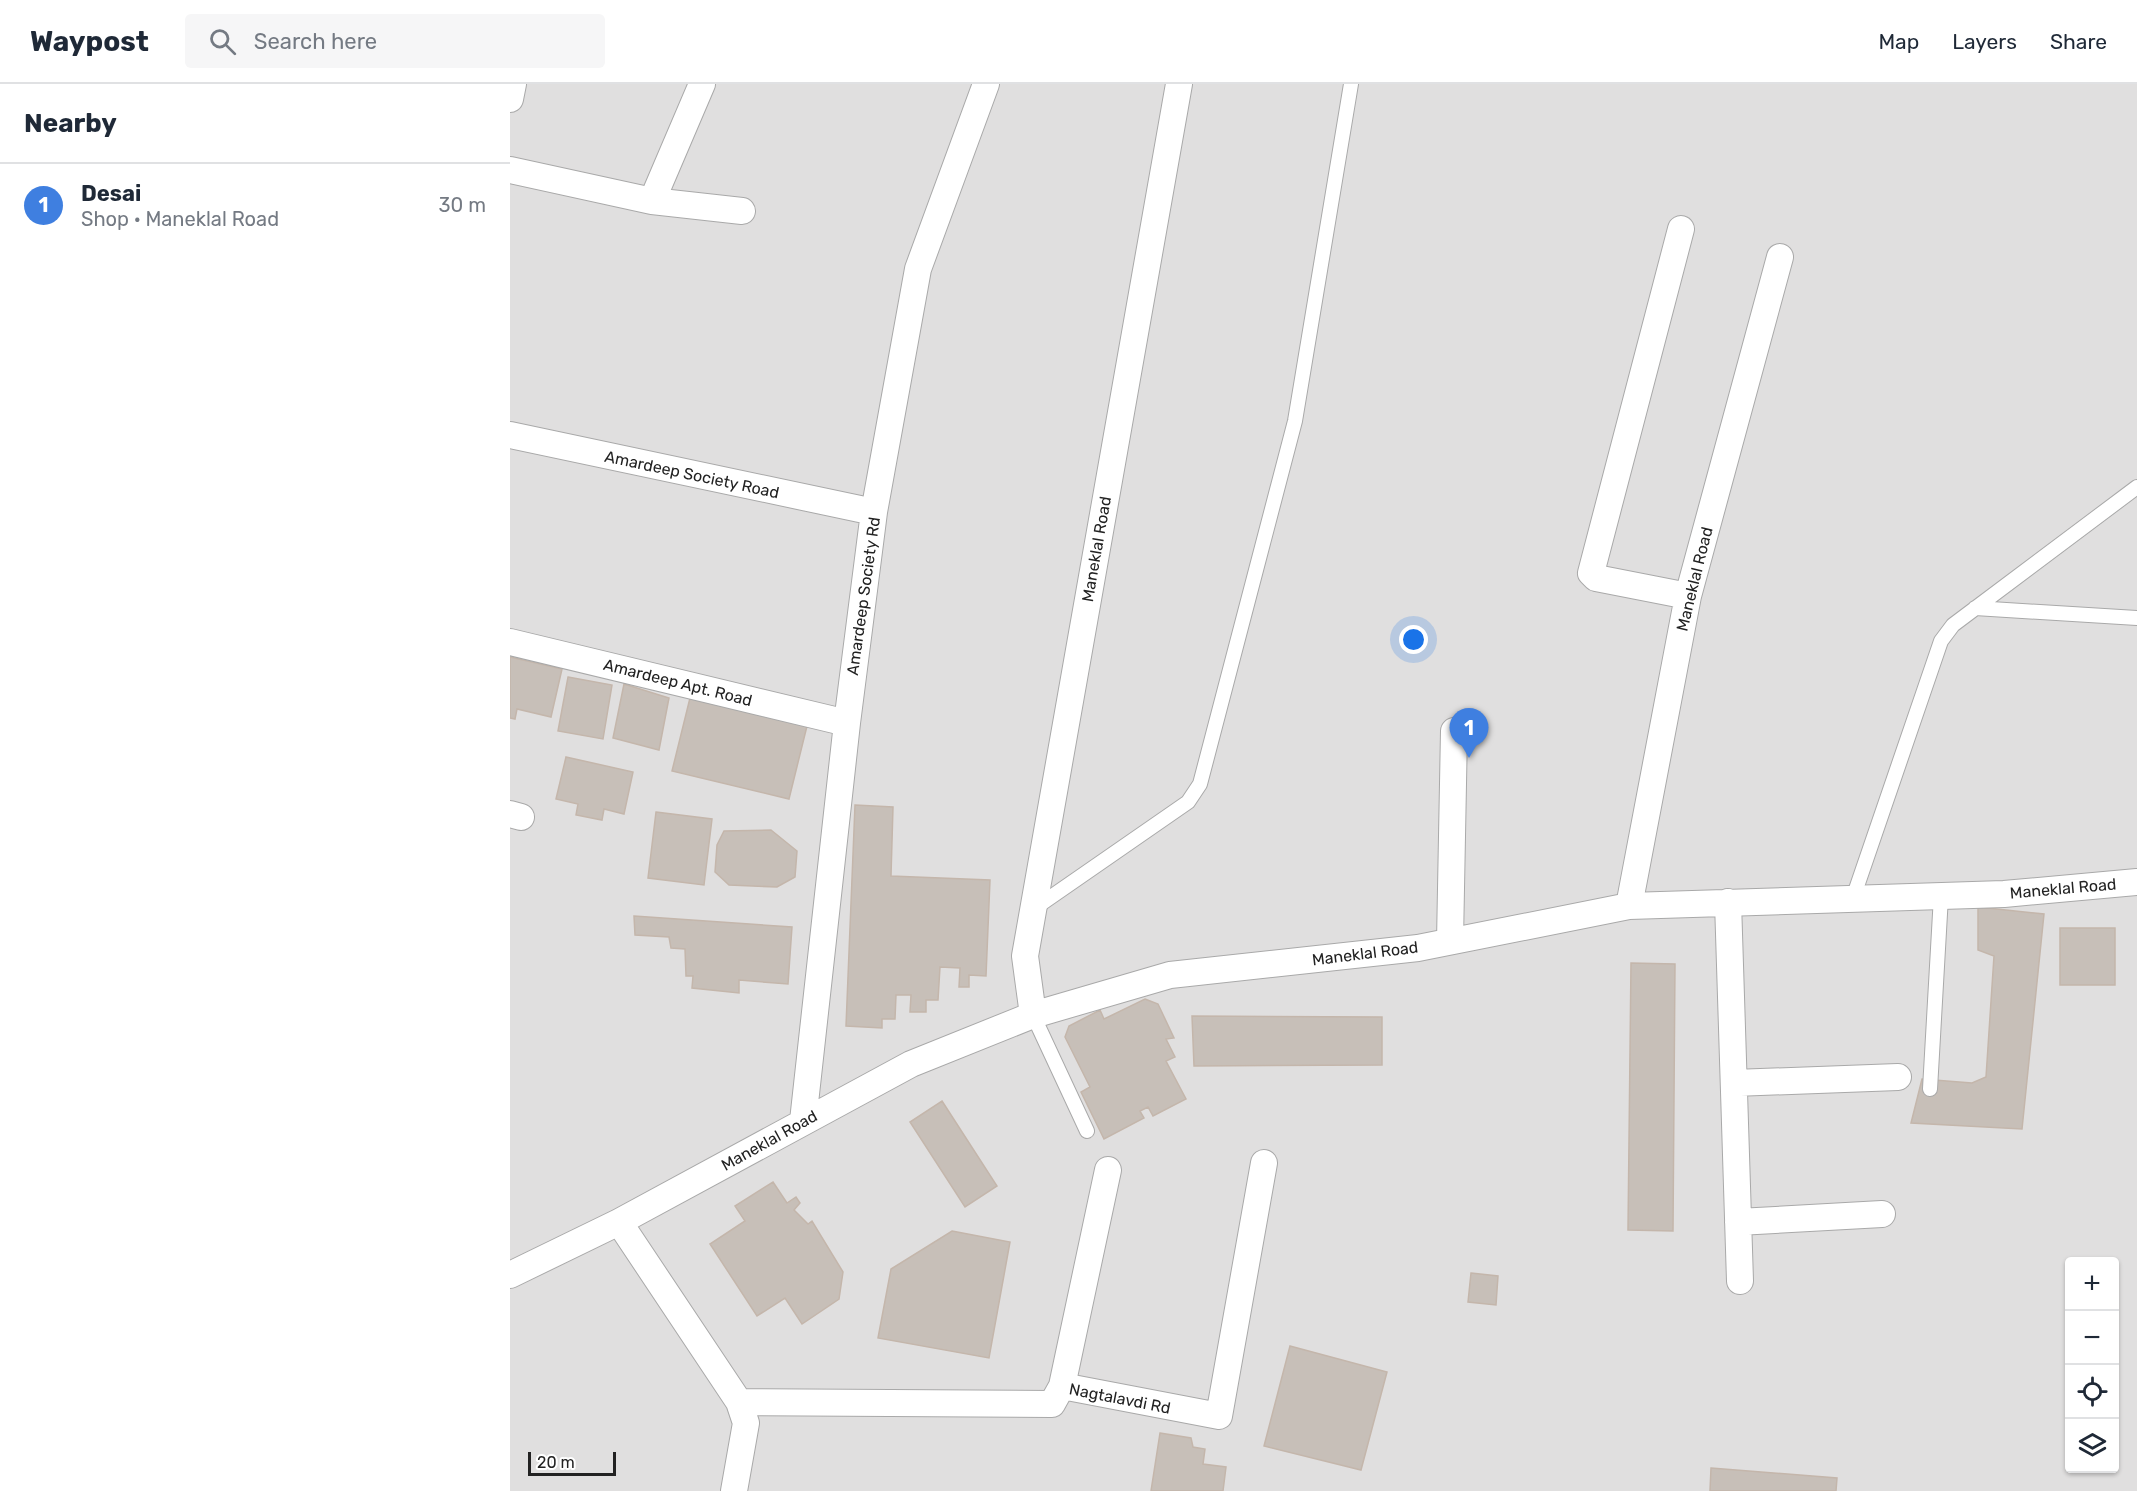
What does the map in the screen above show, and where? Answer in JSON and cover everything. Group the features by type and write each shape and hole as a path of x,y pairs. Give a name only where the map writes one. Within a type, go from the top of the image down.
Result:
{"street":[{"path":"510,99 513,84"},
{"path":"652,201 702,84"},
{"name":"Amardeep Society Rd","path":"802,1121 847,723 874,512 918,269 986,84"},
{"name":"Maneklal Road","path":"1033,1015 1025,956 1179,84"},
{"path":"510,170 652,201 742,210"},
{"path":"1681,229 1591,573 1596,578 1688,596"},
{"name":"Maneklal Road","path":"1629,906 1688,596 1780,257"},
{"name":"Amardeep Society Road","path":"510,435 874,512"},
{"name":"Amardeep Apt. Road","path":"510,642 847,723"},
{"path":"1450,941 1454,731"},
{"name":"Maneklal Road","path":"510,1275 619,1222 911,1064 1033,1015 1170,975 1418,948 1629,906 2004,894 2137,882"},
{"path":"1728,902 1740,1281"},
{"path":"1734,1083 1898,1077"},
{"name":"Nagtalavdi Rd","path":"739,1402 1052,1404 1062,1386 1218,1416 1264,1163"},
{"path":"1062,1386 1108,1170"},
{"path":"1738,1222 1882,1214"},
{"path":"619,1222 739,1402 746,1423 734,1491"}],"lane":[{"path":"1033,909 1188,802 1200,784 1295,421 1351,84"},
{"path":"1853,898 1941,641 1953,625 2137,487"},
{"path":"1975,608 2137,618"},
{"path":"1930,1089 1941,896"},
{"path":"1033,1015 1086,1131"}],"shaded area":[{"path":"510,84 2137,84 2137,1491 510,1491"}],"building":[{"path":"510,657 562,669 551,717 517,709 515,719 510,718"},
{"path":"568,677 612,685 603,739 558,731"},
{"path":"624,684 669,698 659,750 613,738"},
{"path":"690,698 807,726 789,799 672,771"},
{"path":"566,757 633,772 624,814 604,809 602,820 576,815 578,804 556,799"},
{"path":"855,805 893,807 891,876 990,880 986,976 969,975 969,987 959,987 960,968 940,967 938,1000 926,1000 926,1012 910,1012 911,995 896,995 895,1019 882,1019 882,1028 846,1026"},
{"path":"656,812 712,819 704,885 648,878"},
{"path":"771,830 797,851 795,877 777,887 729,885 715,872 717,845 724,831"},
{"path":"1978,907 2044,914 2022,1129 1911,1123 1922,1079 1972,1083 1986,1077 1994,956 1978,950"},
{"path":"634,916 792,927 788,984 739,980 739,993 692,988 693,976 686,976 685,949 671,948 669,937 635,935"},
{"path":"2060,928 2115,928 2115,985 2060,985"},
{"path":"1631,963 1675,964 1673,1231 1628,1230"},
{"path":"1145,999 1158,1004 1174,1038 1166,1039 1175,1057 1166,1061 1186,1099 1153,1116 1148,1107 1140,1111 1144,1118 1104,1139 1081,1092 1090,1087 1065,1037 1069,1026 1100,1010 1104,1019"},
{"path":"1192,1016 1382,1017 1382,1065 1194,1066"},
{"path":"942,1101 997,1186 965,1207 910,1122"},
{"path":"773,1182 787,1203 796,1197 800,1203 794,1210 808,1224 812,1221 843,1272 839,1299 802,1324 785,1298 757,1316 710,1244 745,1221 735,1206"},
{"path":"952,1231 1010,1242 989,1358 878,1338 891,1269"},
{"path":"1471,1273 1498,1276 1496,1305 1468,1302"},
{"path":"1290,1346 1387,1372 1361,1470 1264,1446"},
{"path":"1160,1433 1191,1438 1193,1447 1205,1449 1203,1464 1226,1467 1223,1491 1151,1491"},
{"path":"1711,1468 1837,1478 1836,1491 1710,1491"}],"place":[{"name":"Desai","path":"1469,758"}]}
